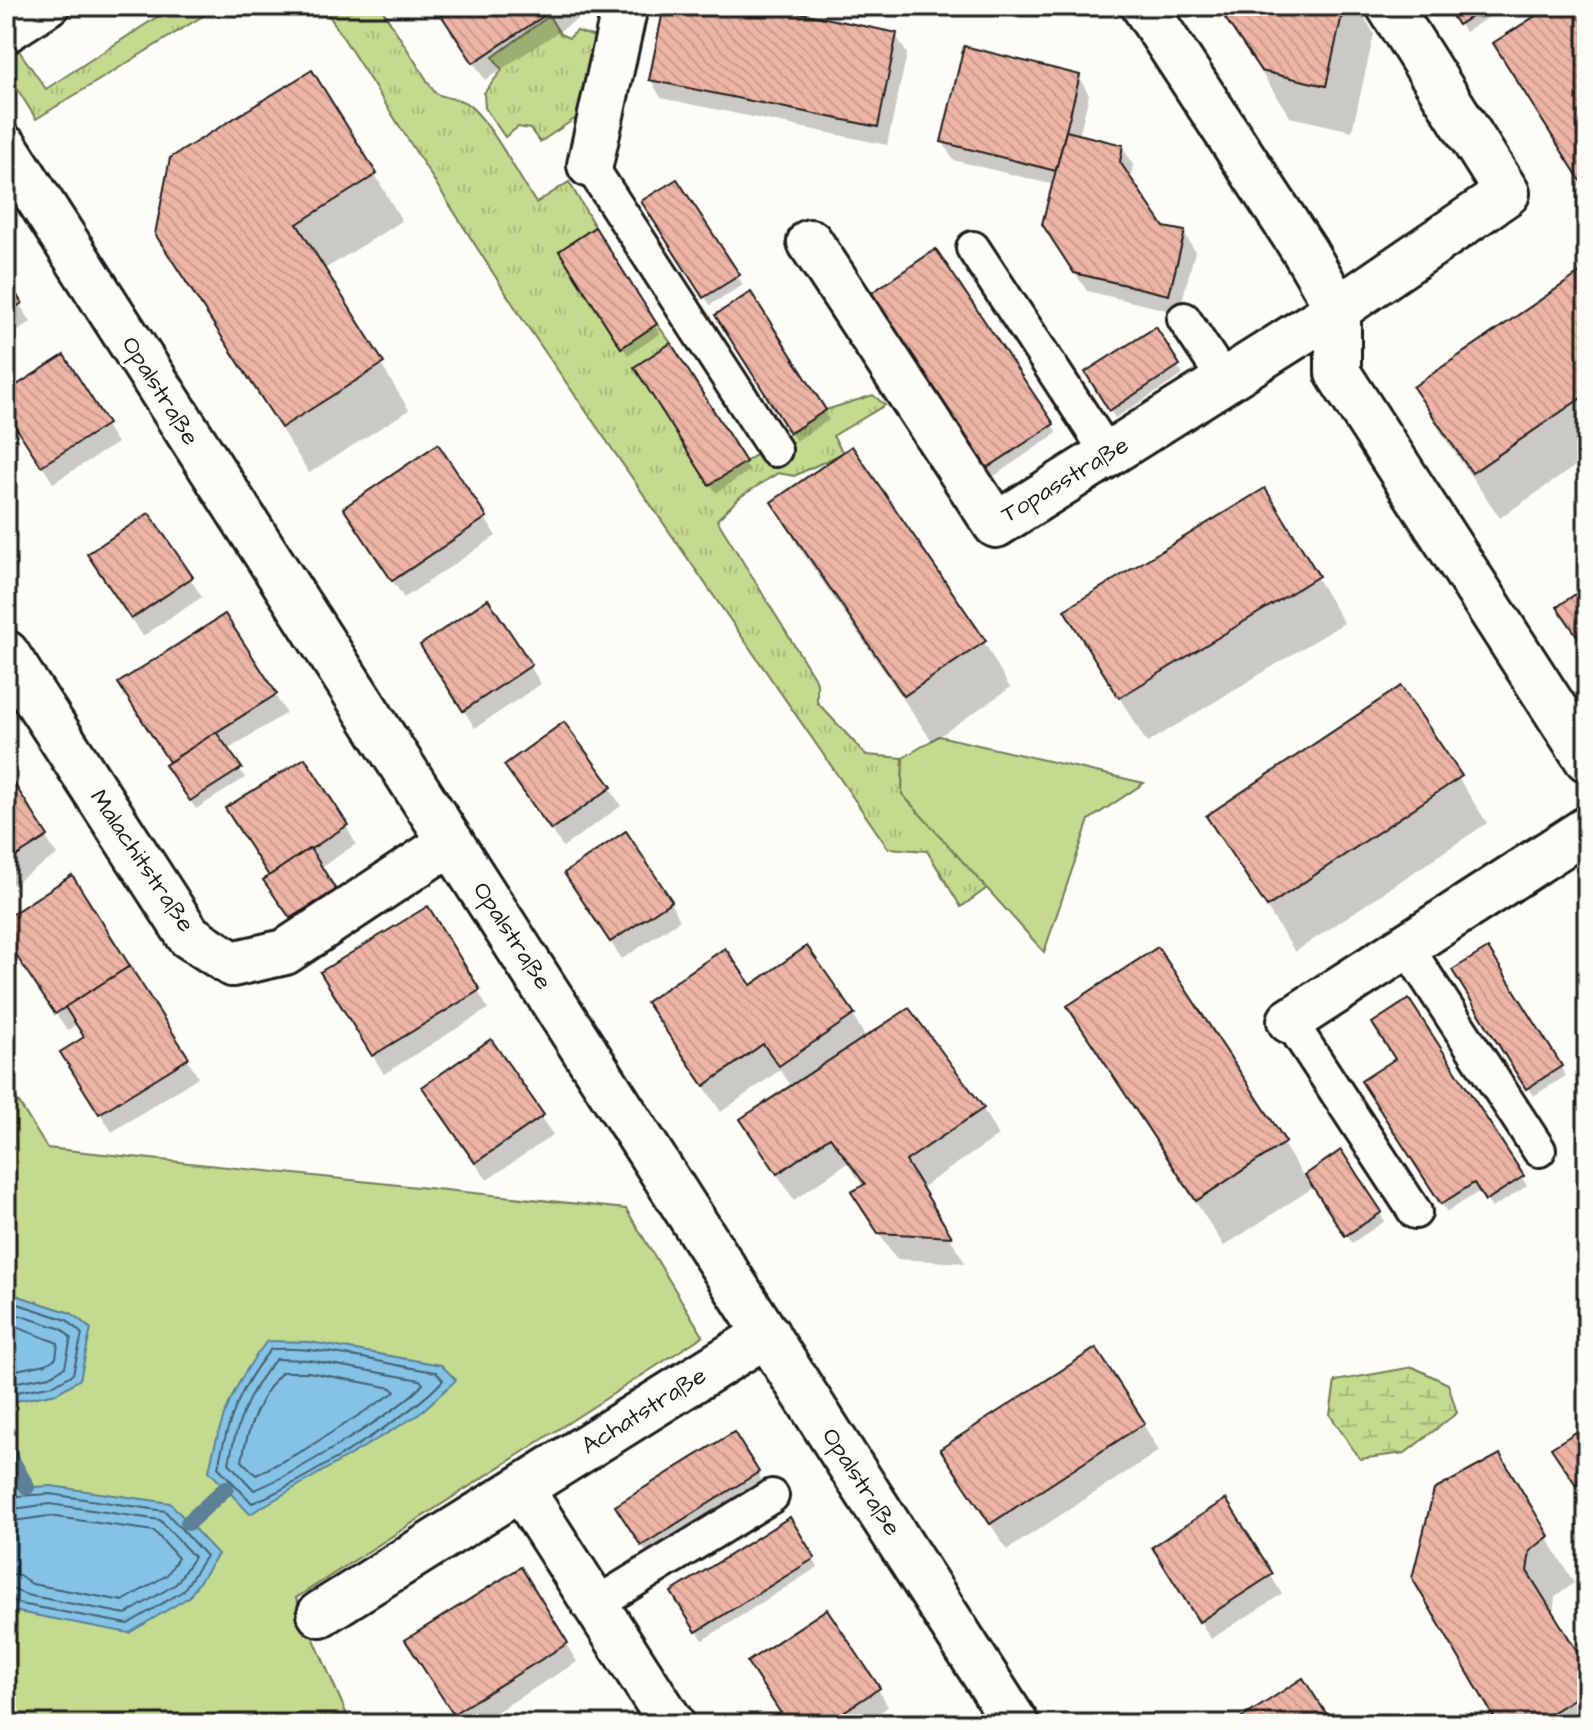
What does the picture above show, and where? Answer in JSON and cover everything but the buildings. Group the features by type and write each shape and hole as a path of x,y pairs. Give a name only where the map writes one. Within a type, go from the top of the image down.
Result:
{"street":[{"path":"590,165 625,6"},
{"path":"1144,6 1305,252 1338,309 1338,373 1587,759"},
{"name":"Topasstraße","path":"810,242 996,525 1338,309 1507,193 1389,6"},
{"name":"Opalstraße","path":"6,148 1016,1724"},
{"name":"Malachitstraße","path":"6,653 189,936 232,964 285,952 451,842"},
{"path":"1290,1021 1587,829"},
{"name":"Achatstraße","path":"320,1614 767,1334"},
{"path":"521,1489 672,1724"}],"lane":[{"path":"6,37 54,6"},
{"path":"590,165 775,450"},
{"path":"973,248 1108,454"},
{"path":"1184,319 1225,381"},
{"path":"1406,946 1539,1150"},
{"path":"1290,1021 1415,1212"},
{"path":"596,1604 772,1496"}],"green space":[{"path":"174,6 219,6 36,119 6,71 6,49 17,48 46,89"},
{"path":"323,6 380,6 435,93 464,102 473,109 492,133 536,203 569,182 595,227 559,251 621,347 657,324 671,343 635,367 709,485 826,410 873,395 885,405 833,436 843,453 794,476 778,473 740,497 717,520 817,682 817,702 866,755 903,758 902,794 987,888 961,907 927,851 888,848 523,320"},
{"path":"549,16 560,34 569,38 577,31 595,37 579,116 540,142 530,129 518,127 505,137 485,108 484,93 502,70 493,57"},
{"path":"939,736 1144,783 1089,820 1044,952 902,794 903,758"},
{"path":"6,1082 47,1148 626,1209 703,1336 296,1598 351,1724 6,1724"},
{"path":"1413,1367 1448,1384 1457,1413 1405,1453 1360,1459 1330,1415 1335,1381"}],"water":[{"path":"6,1292 71,1313 91,1329 80,1379 57,1393 6,1403"},
{"path":"267,1341 310,1342 441,1365 456,1380 418,1415 250,1514 209,1471 230,1402"},
{"path":"51,1486 170,1503 218,1554 189,1597 129,1633 13,1611 6,1598 6,1495 13,1488"}],"waterway":[{"path":"6,1450 27,1487"},
{"path":"188,1523 226,1488"}]}
